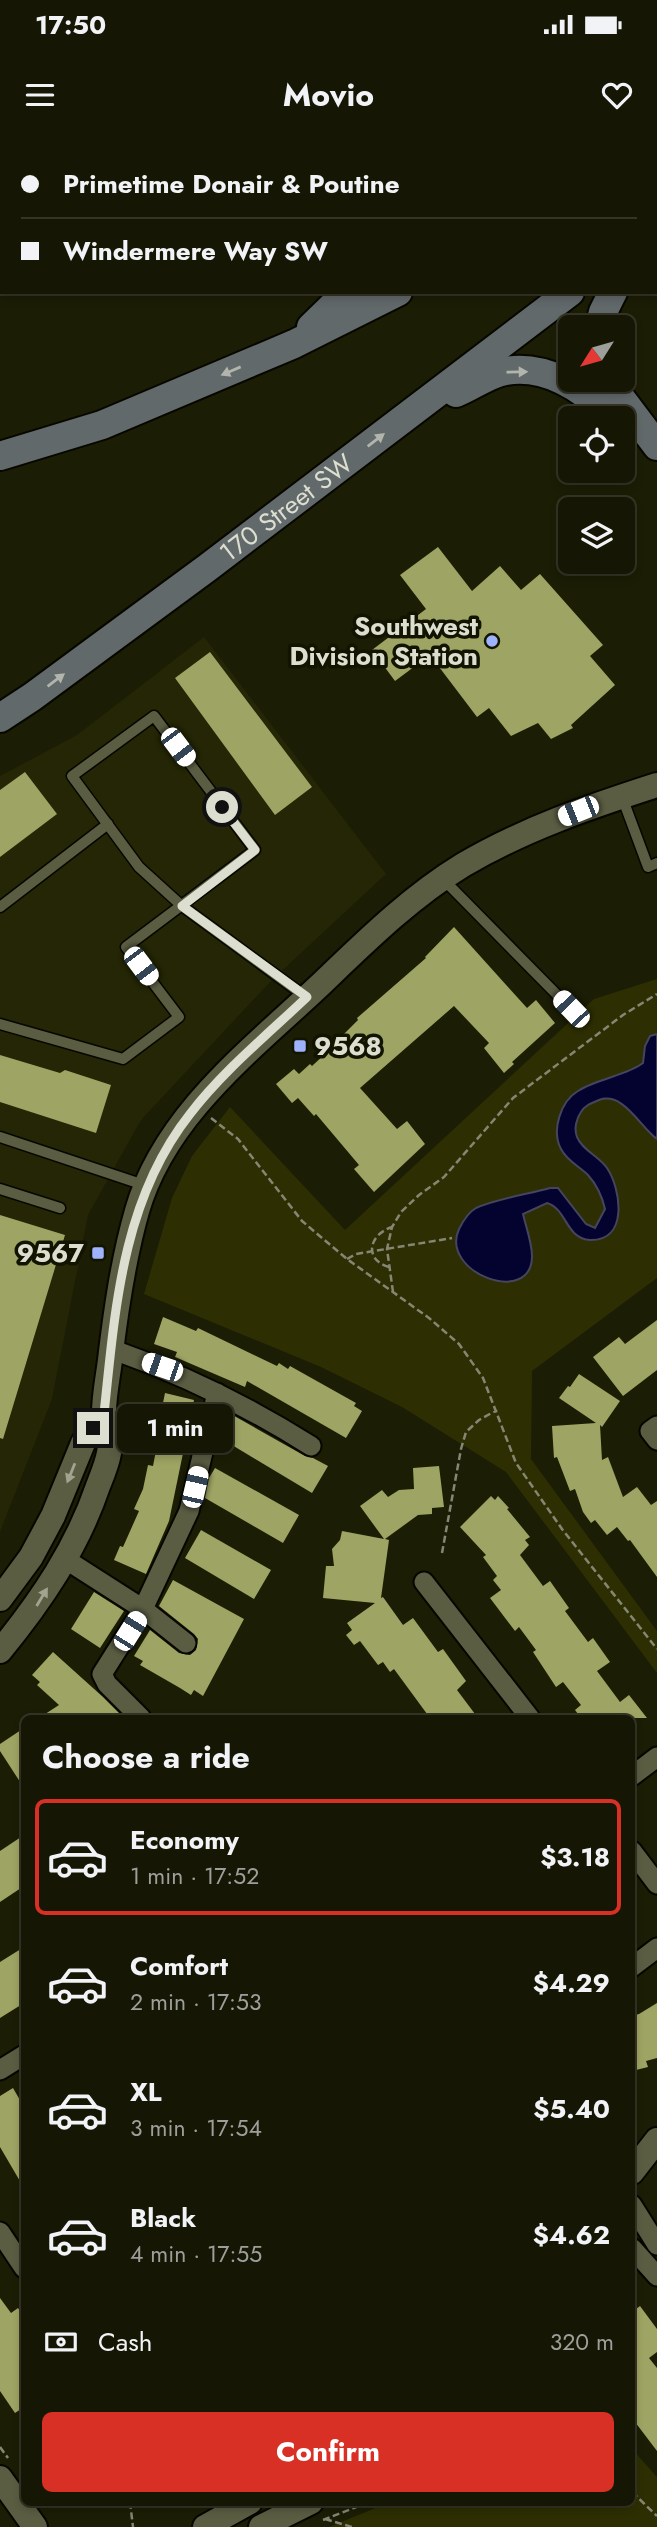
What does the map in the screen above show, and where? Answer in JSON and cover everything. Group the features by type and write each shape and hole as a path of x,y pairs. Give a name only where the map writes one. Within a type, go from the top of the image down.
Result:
{"main road":[{"path":"294,344 345,294"},
{"path":"0,456 102,425 294,344 394,294"},
{"name":"170 Street SW","path":"0,718 32,698 567,294"},
{"path":"602,315 612,294"},
{"path":"409,414 501,373 527,371 551,376 575,386 601,406"},
{"path":"616,392 657,446"},
{"path":"635,442 657,458"}],"street":[{"path":"0,1651 34,1609 65,1559 89,1513 110,1451 104,1414 119,1287 138,1207 171,1140 219,1080 379,929 443,879 520,834 578,811 657,785"},
{"path":"111,1349 162,1367 217,1393 271,1420 311,1446"},
{"path":"138,1715 107,1684 102,1674 143,1609 189,1511 217,1393"},
{"path":"0,1599 31,1557 53,1517 83,1443 104,1414"},
{"path":"657,1426 650,1431 657,1440"},
{"path":"65,1559 143,1609 186,1643"},
{"path":"424,1582 528,1715"},
{"path":"635,1774 657,1757"},
{"path":"635,1855 657,1884"},
{"path":"635,1965 657,1948"},
{"path":"0,2070 21,2057"},
{"path":"635,2168 657,2140"},
{"path":"635,2210 657,2245"},
{"path":"0,2232 21,2264"},
{"path":"635,2251 657,2276"},
{"path":"0,2478 35,2527"},
{"path":"205,2527 243,2506"},
{"path":"261,2527 317,2515"}],"lane":[{"path":"0,1024 123,1059 179,1017 126,947 182,906 255,850 154,716 72,776 139,867 182,906 307,997"},
{"path":"621,797 648,867 657,863"},
{"path":"0,907 108,824"},
{"path":"443,879 571,1009"},
{"path":"0,1137 148,1186"},
{"path":"0,1189 60,1208"}],"path":[{"path":"393,1292 387,1249 392,1227 401,1212 444,1177 513,1098 623,1015 657,994"},
{"path":"197,1106 238,1139 302,1221 347,1259 429,1318 459,1344 483,1378 516,1463 562,1529 657,1648"},
{"path":"389,1268 377,1261 372,1252 375,1236 392,1227"},
{"path":"347,1259 452,1238"},
{"path":"442,1553 466,1432 479,1420 497,1410"},
{"path":"635,2495 657,2516"},
{"path":"130,2506 133,2527"},
{"path":"317,2515 353,2506"},
{"path":"317,2515 352,2527"}],"shaded area":[{"path":"204,637 386,874 272,980 141,1120 88,1215 52,1399 0,1532 0,776 77,735"},
{"path":"657,979 657,1278 532,1371 531,1459 657,1631 657,1673 506,1472 402,1407 321,1367 144,1294 172,1198 192,1156 230,1107 345,1230 594,999"},
{"path":"657,1034 657,1139 623,1105 608,1099 587,1106 577,1121 579,1142 607,1168 616,1188 618,1212 611,1232 603,1238 582,1238 576,1235 554,1206 547,1203 523,1214 532,1251 528,1271 518,1279 504,1281 488,1278 473,1270 462,1259 456,1245 464,1220 473,1210 484,1205 558,1188 586,1224 595,1228 605,1209 597,1187 561,1149 557,1133 559,1117 567,1102 578,1091 643,1063 645,1046 650,1036"},
{"path":"635,2452 657,2477 657,2527 329,2527 381,2506 635,2506"}],"building":[{"name":"Southwest Division Station","path":"438,547 472,591 500,566 521,590 540,574 603,645 590,656 615,685 571,725 573,728 551,739 538,723 511,736 489,708 477,717 430,655 395,681 372,650 426,609 400,575"},
{"path":"210,652 312,787 275,815 175,678"},
{"path":"25,772 57,814 0,857 0,790"},
{"path":"454,927 527,1008 536,1000 555,1023 512,1062 514,1064 504,1073 484,1048 489,1043 454,1006 360,1088 397,1129 407,1121 425,1144 374,1192 354,1169 359,1165 316,1114 314,1116 298,1098 292,1103 276,1084 294,1069 299,1074 310,1064 312,1066 337,1043 357,1018 426,958"},
{"path":"0,1055 60,1073 65,1070 111,1085 96,1133 0,1102"},
{"path":"0,1215 65,1235 3,1439 0,1438"},
{"path":"163,1317 196,1331 198,1328 277,1366 279,1363 288,1369 290,1366 356,1403 354,1406 362,1411 346,1438 247,1381 245,1387 175,1357 177,1352 154,1344"},
{"path":"657,1320 657,1370 623,1396 593,1357 619,1337 625,1344"},
{"path":"579,1374 620,1401 602,1427 600,1425 602,1460 608,1457 623,1497 637,1487 651,1505 657,1501 657,1577 617,1527 607,1535 595,1520 591,1523 583,1512 575,1489 570,1491 557,1457 554,1458 552,1426 596,1423 559,1398"},
{"path":"165,1393 194,1400 169,1521 146,1574 114,1560 120,1546 123,1547 139,1511 134,1509 143,1489 148,1465 153,1466"},
{"path":"229,1413 328,1466 312,1493 232,1445 231,1448 218,1441"},
{"path":"439,1466 444,1507 432,1508 432,1514 418,1515 385,1539 389,1540 381,1598 383,1597 403,1625 413,1618 438,1652 443,1649 466,1681 457,1690 476,1715 428,1715 394,1669 390,1672 383,1662 378,1665 360,1641 354,1645 346,1635 352,1630 347,1623 375,1603 323,1598 326,1566 334,1566 332,1549 340,1540 342,1531 384,1539 360,1506 382,1490 388,1497 399,1490 414,1489 413,1468"},
{"path":"215,1468 299,1515 283,1543 205,1498 209,1478"},
{"path":"491,1496 495,1500 498,1496 530,1537 525,1540 529,1545 520,1555 543,1586 550,1581 569,1608 565,1611 588,1642 593,1638 610,1662 597,1671 620,1702 629,1695 647,1718 635,1718 635,1715 579,1715 575,1710 581,1705 563,1682 556,1687 533,1652 536,1650 519,1627 515,1631 490,1598 501,1590 493,1580 497,1576 483,1557 486,1555 460,1527"},
{"path":"201,1530 271,1570 254,1599 185,1558"},
{"path":"173,1580 244,1619 203,1696 194,1690 191,1695 140,1665 143,1661 134,1656 150,1630 179,1653 190,1655 196,1650 198,1639 194,1634 159,1606"},
{"path":"94,1592 124,1611 100,1648 71,1629"},
{"path":"53,1652 121,1715 44,1715 59,1705 37,1685 40,1682 32,1675"},
{"path":"21,1730 21,1783 0,1751 0,1744"},
{"path":"21,1837 21,1888 0,1902 0,1851"},
{"path":"21,1949 21,2005 0,2018 0,1962"},
{"path":"657,2003 657,2058 646,2061 648,2067 636,2070 635,2015"},
{"path":"13,2088 21,2102 21,2183 0,2147 0,2096"},
{"path":"0,2298 11,2313 18,2308 21,2313 21,2409 15,2413 0,2391"},
{"path":"640,2306 657,2329 657,2352 649,2358 657,2368 657,2451 635,2422 635,2310"}],"place":[{"name":"Southwest Division Station","path":"492,641"},
{"name":"9568","path":"300,1046"},
{"name":"9567","path":"98,1253"}],"route":[{"path":"93,1428 104,1414 119,1287 138,1207 155,1169 171,1140 219,1080 307,997 182,906 255,850 222,807"}]}
